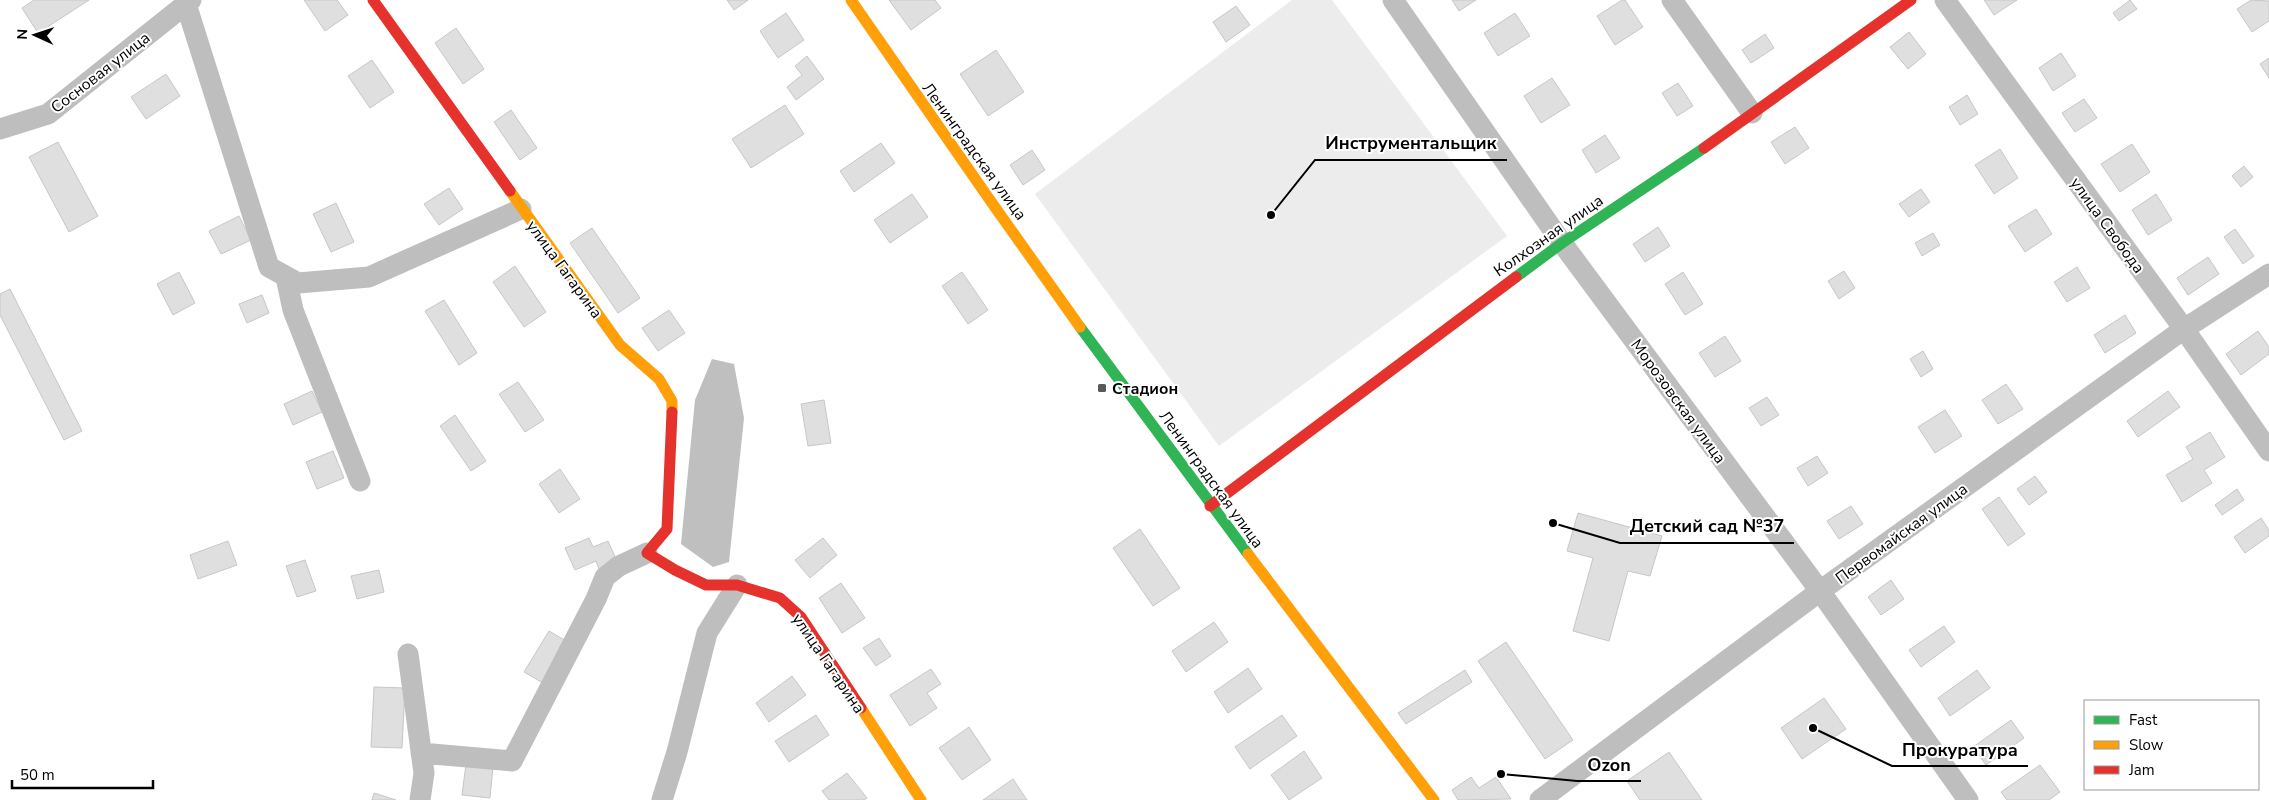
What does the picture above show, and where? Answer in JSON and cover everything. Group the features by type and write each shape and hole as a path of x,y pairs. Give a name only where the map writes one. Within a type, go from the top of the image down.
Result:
{"main road":[{"name":"улица Гагарина","path":"373,0 620,345 659,379 672,401 667,529 647,553 675,570 706,585 738,585 780,598 801,617 921,800"},
{"name":"Ленинградская улица","path":"851,0 928,114 1210,506 1434,800"},
{"name":"Колхозная улица","path":"1210,506 1562,243 1752,113 1911,0"}],"street":[{"name":"Морозовская улица","path":"1393,0 1562,243 1820,591 1968,800"},
{"path":"1672,0 1752,113"},
{"name":"улица Свобода","path":"1944,0 2184,329 2269,451"},
{"path":"189,2 269,267 298,283 369,277 521,209"},
{"name":"Сосновая улица","path":"0,130 48,114 189,2"},
{"name":"Первомайская улица","path":"1540,800 1820,591 2184,329 2269,274"},
{"path":"286,277 293,310 360,481"},
{"name":"улица Гагарина","path":"421,753 512,761 606,577 619,566 647,553"},
{"path":"662,800 677,752 707,633 738,585"},
{"path":"408,654 424,773 420,800"}],"shaded area":[{"path":"1292,0 1332,0 1507,236 1219,446 1035,194"},
{"path":"712,359 734,364 744,418 729,562 713,567 681,544 695,400"}],"building":[{"path":"34,0 89,0 38,33 22,8"},
{"path":"304,0 337,0 348,15 325,31"},
{"path":"727,0 748,0 734,10"},
{"path":"889,0 935,0 941,8 911,30"},
{"path":"1452,0 1476,0 1459,11"},
{"path":"1625,0 1643,27 1615,45 1597,16"},
{"path":"1984,0 2017,0 1994,15"},
{"path":"2130,0 2137,9 2119,21 2113,13"},
{"path":"2251,0 2269,1 2269,21 2252,32 2237,9"},
{"path":"1236,6 1250,25 1226,42 1213,22"},
{"path":"786,13 804,40 778,58 760,31"},
{"path":"1515,13 1530,36 1498,56 1484,33"},
{"path":"456,28 484,69 463,84 435,43"},
{"path":"1909,32 1926,54 1908,69 1890,47"},
{"path":"1765,34 1774,48 1751,63 1742,50"},
{"path":"996,50 1024,92 988,116 960,74"},
{"path":"2061,53 2076,76 2053,91 2039,68"},
{"path":"807,56 824,79 796,100 787,87 802,75 795,66"},
{"path":"2269,58 2269,78 2260,64"},
{"path":"372,60 394,92 370,108 348,76"},
{"path":"166,74 180,96 146,119 131,97"},
{"path":"1552,78 1570,105 1541,123 1524,96"},
{"path":"1678,83 1693,106 1677,116 1662,93"},
{"path":"1967,95 1978,114 1960,125 1949,107"},
{"path":"2084,99 2097,118 2075,132 2062,113"},
{"path":"785,105 804,134 751,168 732,139"},
{"path":"511,110 537,148 520,160 494,122"},
{"path":"1795,127 1809,148 1785,164 1771,142"},
{"path":"1605,135 1620,158 1596,173 1582,150"},
{"path":"58,142 98,216 69,232 29,157"},
{"path":"881,143 895,163 854,192 840,171"},
{"path":"2132,144 2150,172 2120,192 2101,164"},
{"path":"2000,149 2018,178 1994,194 1975,165"},
{"path":"1032,150 1045,170 1023,185 1010,165"},
{"path":"2244,166 2253,177 2241,187 2232,176"},
{"path":"449,188 463,209 439,225 424,204"},
{"path":"1921,189 1930,202 1909,217 1899,204"},
{"path":"912,194 928,217 890,243 874,220"},
{"path":"2156,194 2172,220 2148,235 2132,210"},
{"path":"336,203 354,242 331,252 313,214"},
{"path":"2036,209 2052,234 2025,252 2008,226"},
{"path":"239,216 251,240 221,254 209,231"},
{"path":"1658,227 1670,246 1645,262 1633,244"},
{"path":"592,228 640,298 618,313 570,243"},
{"path":"2235,229 2254,256 2243,264 2224,237"},
{"path":"1933,233 1940,245 1922,256 1915,243"},
{"path":"2208,257 2219,274 2188,295 2177,278"},
{"path":"515,266 546,312 524,327 493,282"},
{"path":"2077,267 2090,288 2067,302 2054,282"},
{"path":"1844,271 1855,288 1839,299 1828,281"},
{"path":"179,272 195,303 173,315 157,284"},
{"path":"962,272 988,310 968,324 942,286"},
{"path":"1683,272 1703,304 1685,315 1665,284"},
{"path":"10,289 82,431 64,440 0,315 0,294"},
{"path":"262,295 269,313 247,323 239,304"},
{"path":"444,300 477,353 459,365 425,311"},
{"path":"669,310 685,333 658,351 642,328"},
{"path":"2125,315 2136,333 2105,353 2094,335"},
{"path":"2258,331 2269,347 2269,354 2241,375 2226,354"},
{"path":"1725,336 1741,361 1715,377 1699,353"},
{"path":"1923,351 1933,369 1921,377 1910,359"},
{"path":"518,382 544,420 525,432 499,394"},
{"path":"2006,384 2023,409 1998,424 1982,400"},
{"path":"312,391 322,412 293,425 284,404"},
{"path":"2168,391 2180,407 2138,437 2127,421"},
{"path":"1767,397 1779,415 1761,426 1749,408"},
{"path":"824,400 831,443 808,446 801,404"},
{"path":"1945,410 1962,436 1935,453 1918,427"},
{"path":"455,415 486,461 471,471 440,426"},
{"path":"2210,432 2225,457 2204,470 2212,483 2182,502 2166,475 2193,459 2186,447"},
{"path":"333,451 344,478 317,489 306,462"},
{"path":"1817,456 1828,473 1808,486 1797,468"},
{"path":"560,469 580,499 559,513 539,484"},
{"path":"2035,476 2047,492 2029,505 2017,489"},
{"path":"2237,489 2244,500 2222,515 2215,505"},
{"path":"1999,497 2025,534 2008,546 1982,509"},
{"path":"1851,506 1863,524 1839,539 1827,521"},
{"path":"1578,513 1662,536 1650,576 1628,571 1609,641 1573,631 1593,558 1567,551"},
{"path":"2261,518 2269,530 2269,536 2245,553 2234,537"},
{"path":"1140,529 1180,588 1153,606 1113,548"},
{"path":"589,538 593,547 608,541 617,561 599,569 596,561 575,570 565,548"},
{"path":"823,538 837,555 810,578 795,560"},
{"path":"228,541 237,565 198,579 190,555"},
{"path":"305,560 316,591 297,597 286,566"},
{"path":"379,570 384,592 357,599 351,576"},
{"path":"1891,580 1904,599 1881,615 1868,597"},
{"path":"841,583 865,618 842,633 819,598"},
{"path":"1214,622 1228,642 1186,672 1172,651"},
{"path":"1944,626 1955,642 1921,667 1909,650"},
{"path":"549,631 568,642 543,683 524,672"},
{"path":"879,638 891,656 876,666 863,648"},
{"path":"1506,642 1573,740 1545,759 1478,661"},
{"path":"1248,668 1262,689 1228,713 1214,692"},
{"path":"931,669 941,684 927,693 937,708 910,726 890,695"},
{"path":"1465,670 1472,682 1406,724 1398,713"},
{"path":"1977,670 1990,688 1950,716 1938,698"},
{"path":"792,676 806,695 769,722 756,703"},
{"path":"374,687 405,688 402,748 371,747"},
{"path":"1824,698 1846,729 1802,759 1781,728"},
{"path":"816,715 829,735 789,762 775,741"},
{"path":"1282,715 1297,736 1250,769 1235,747"},
{"path":"2011,720 2024,738 1986,765 1973,747"},
{"path":"969,727 991,760 962,780 939,748"},
{"path":"1304,751 1322,778 1289,800 1271,775"},
{"path":"1669,752 1702,800 1640,800 1627,781"},
{"path":"466,764 493,767 490,798 462,795"},
{"path":"2040,765 2060,792 2049,800 2007,800 2001,792"},
{"path":"847,773 867,798 864,800 829,800 822,791"},
{"path":"1471,777 1479,788 1496,777 1511,799 1458,800 1452,790"},
{"path":"1013,779 1027,800 983,800"},
{"path":"374,793 396,800 372,800"}],"traffic: fast":[{"path":"1516,277 1562,243 1704,148"},
{"path":"1080,327 1248,554"}],"traffic: slow":[{"path":"851,0 1080,327"},
{"path":"510,191 620,345 659,379 672,401 672,412"},
{"path":"1248,554 1434,800"},
{"path":"861,708 921,800"}],"traffic: jam":[{"path":"373,0 510,191"},
{"path":"1704,148 1911,0"},
{"path":"1210,506 1516,277"},
{"path":"672,412 667,529 647,553 675,570 706,585 737,585 780,598 801,617 861,708"}],"place":[{"name":"Инструментальщик","path":"1271,215"},
{"name":"Стадион","path":"1102,388"},
{"name":"Детский сад №37","path":"1553,523"},
{"name":"Прокуратура","path":"1813,728"},
{"name":"Ozon","path":"1501,774"}]}
